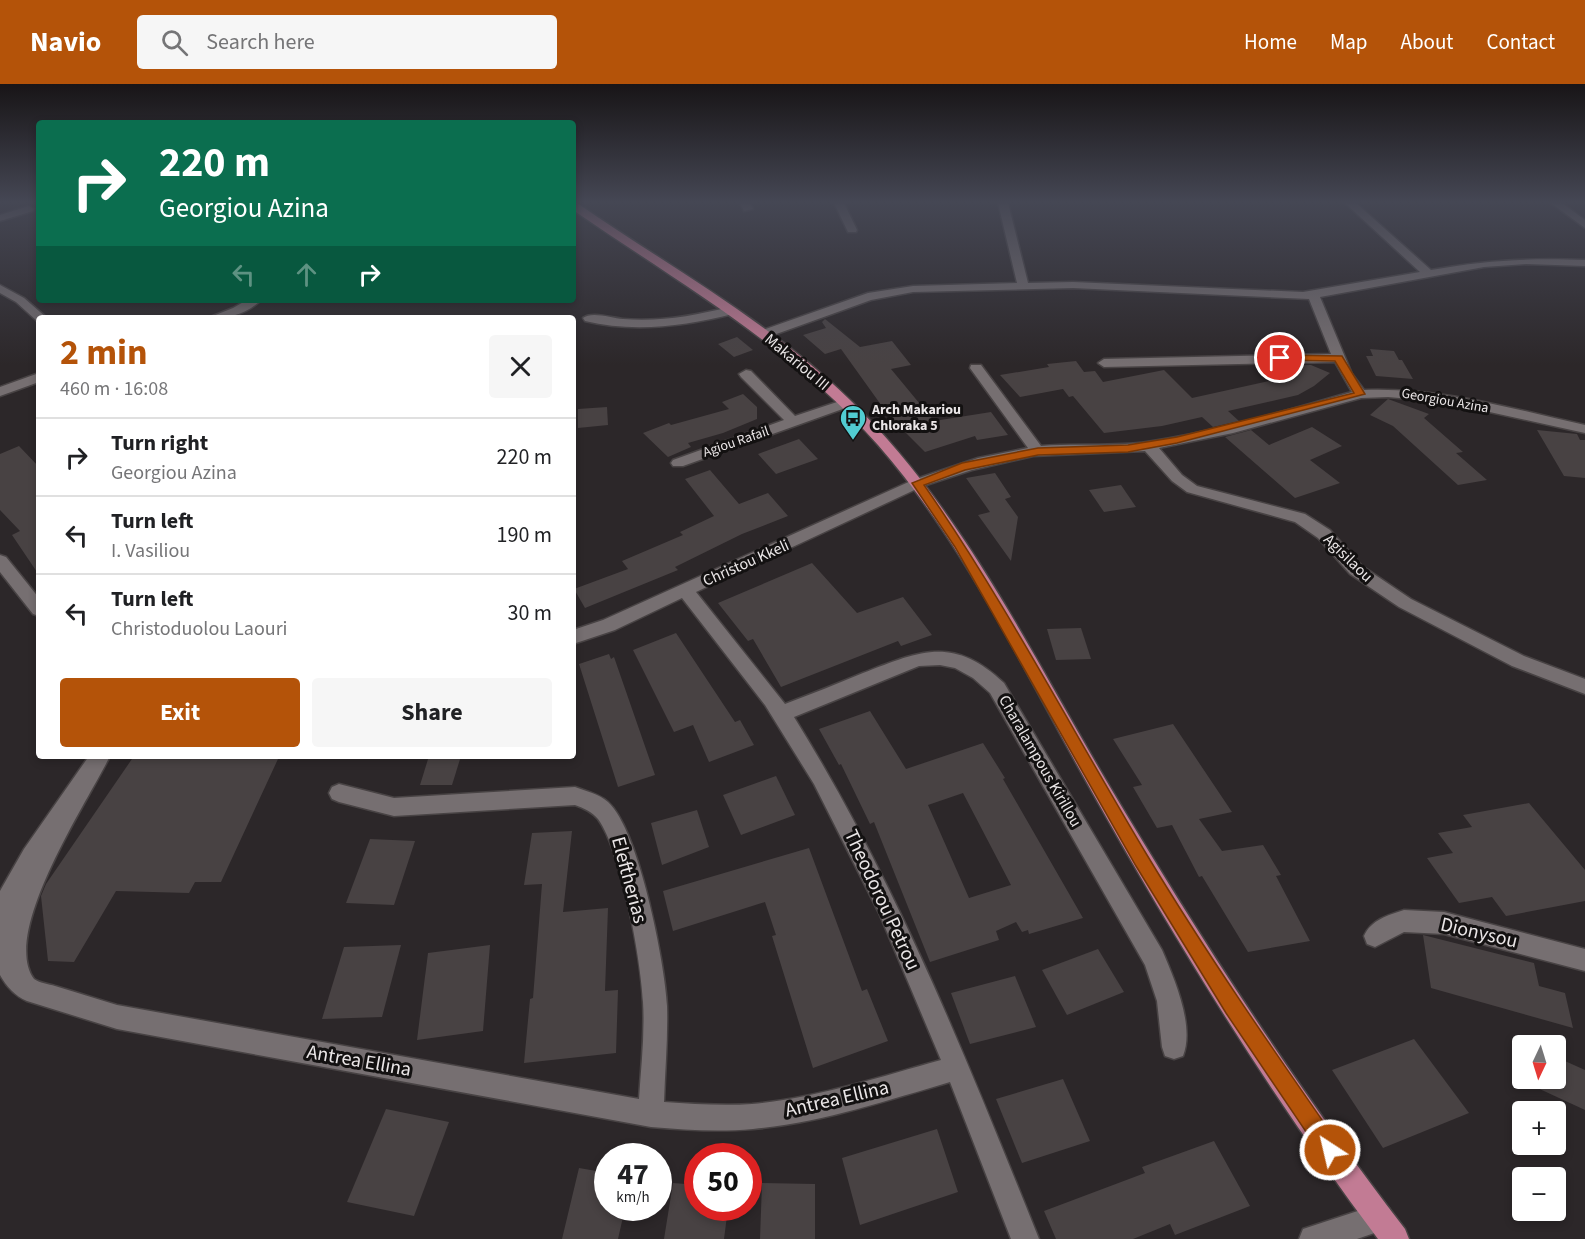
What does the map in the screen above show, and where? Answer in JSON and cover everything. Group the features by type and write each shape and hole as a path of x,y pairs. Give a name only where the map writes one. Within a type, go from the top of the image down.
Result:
{"main road":[{"name":"Makariou III","path":"649,257 764,334 846,403 918,483 960,545 1142,861 1232,1007 1387,1229"}],"street":[{"path":"1016,257 1023,285"},
{"path":"1410,257 1429,274"},
{"path":"764,334 883,293 913,289 1073,285 1313,296 1500,262 1585,263"},
{"path":"0,288 20,300 37,315"},
{"path":"1313,296 1339,358 1360,394"},
{"path":"223,315 250,303"},
{"path":"589,318 644,325 702,318 729,311"},
{"path":"1104,363 1339,358"},
{"path":"976,368 1038,452"},
{"name":"Agiou Rafail","path":"746,374 793,422"},
{"path":"0,392 36,378"},
{"name":"Georgiou Azina","path":"918,483 962,467 1038,452 1149,446 1267,419 1360,394 1411,394 1585,429"},
{"name":"Agiou Rafail","path":"678,463 846,403"},
{"name":"Agisilaou","path":"1149,446 1177,478 1192,489 1300,518 1323,534 1356,570 1391,594 1456,631 1508,656 1585,687"},
{"name":"Christou Kkeli","path":"576,636 609,625 918,483"},
{"path":"0,561 36,606"},
{"name":"Theodorou Petrou","path":"685,590 782,714 833,800 878,884 957,1068 1025,1239"},
{"name":"Charalampous Kirillou","path":"782,714 917,659 952,660 984,674 997,688 1154,957 1167,987 1174,1016 1174,1047"},
{"name":"Antrea Ellina","path":"98,759 32,856 7,900 1,928 2,955 12,974 27,989 117,1017 651,1114 711,1119 766,1115 837,1101 957,1068"},
{"name":"Eleftherias","path":"339,793 394,807 575,796 592,801 606,813 616,830 631,876 649,962 655,1003 651,1114"},
{"name":"Dionysou","path":"1375,936 1390,925 1404,921 1444,923 1585,960"},
{"path":"1313,1239 1387,1229"}],"building":[{"path":"825,319 860,347 892,341 911,365 891,369 934,421 991,412 1008,435 977,440 975,436 925,452 889,416 841,349 825,354 803,335 826,328 822,322"},
{"path":"737,337 753,350 734,357 718,344"},
{"path":"1370,349 1394,351 1413,379 1376,376 1366,356 1373,356"},
{"path":"1076,361 1084,372 1095,371 1103,382 1164,370 1192,398 1269,381 1258,366 1311,365 1330,373 1298,395 1228,411 1239,421 1213,427 1202,417 1162,426 1104,433 1073,396 1069,397 1063,389 1020,397 1000,375 1049,367 1047,364"},
{"path":"743,394 757,407 757,419 723,433 688,443 691,447 668,457 643,433 669,423 671,425 729,409 722,402"},
{"path":"1388,399 1429,414 1424,418 1463,452 1456,453 1487,480 1458,485 1393,426 1370,415"},
{"path":"607,407 608,425 578,428 578,409"},
{"path":"1312,427 1342,446 1310,460 1340,483 1295,498 1225,437 1251,430 1269,445"},
{"path":"1537,430 1577,434 1580,440 1585,440 1585,478 1564,476"},
{"path":"799,439 818,459 776,474 758,454"},
{"path":"19,446 36,464 36,571 12,535 20,531 0,510 0,454"},
{"path":"710,470 739,504 768,493 788,516 742,534 675,567 678,570 585,608 576,588 628,569 622,561 683,535 680,532 714,516 685,479"},
{"path":"995,473 1011,497 1005,499 1018,517 1011,561 978,515 990,512 966,478"},
{"path":"1121,485 1136,507 1104,512 1089,490"},
{"path":"812,563 857,613 903,597 932,635 901,646 898,641 781,687 753,639 748,641 718,603"},
{"path":"1081,628 1091,659 1056,660 1047,629"},
{"path":"676,633 735,722 740,720 754,745 709,762 693,725 674,732 633,650"},
{"path":"609,654 611,659 614,657 655,775 618,787 579,664"},
{"path":"870,711 906,769 983,743 1083,918 1029,934 1028,930 1022,932 1016,922 996,931 999,940 930,962 874,822 870,824 841,764 839,765 819,729","holes":["963,793 1011,885 969,898 928,805"]},
{"path":"1173,724 1232,812 1199,819 1222,851 1263,845 1281,875 1276,876 1310,941 1248,952 1202,876 1199,877 1172,825 1157,828 1133,787 1142,785 1113,739"},
{"path":"132,759 278,759 221,882 195,882 189,893 116,891 74,962 48,961 41,896 46,884"},
{"path":"428,759 460,759 452,785 420,785"},
{"path":"776,776 795,815 741,835 723,795"},
{"path":"1529,803 1585,870 1585,901 1506,916 1492,897 1459,903 1427,858 1453,853 1438,833 1472,827 1463,815"},
{"path":"697,810 709,847 662,865 651,823"},
{"path":"572,831 563,912 608,908 605,991 618,990 616,1053 524,1063 530,999 533,998 542,884 524,885 532,833"},
{"path":"370,839 415,841 394,905 346,903"},
{"path":"809,848 862,991 867,989 888,1041 813,1068 772,936 776,935 765,902 673,931 663,891"},
{"path":"1423,935 1534,963 1539,986 1565,993 1573,1028 1431,988"},
{"path":"401,945 382,1017 322,1019 344,947"},
{"path":"490,945 483,1031 417,1040 428,953"},
{"path":"1098,949 1124,992 1067,1015 1042,970"},
{"path":"1015,976 1036,1027 970,1044 951,993"},
{"path":"1414,1039 1469,1113 1383,1148 1332,1070"},
{"path":"1566,1061 1585,1070 1585,1110 1540,1089 1566,1089"},
{"path":"1063,1079 1090,1141 1022,1163 996,1099"},
{"path":"386,1109 449,1122 414,1216 347,1202"},
{"path":"937,1129 958,1192 860,1225 842,1158"},
{"path":"1214,1141 1250,1206 1175,1235 1170,1224 1133,1239 1056,1239 1044,1211 1145,1173 1142,1167"},
{"path":"579,1168 594,1171 594,1221 622,1221 618,1239 562,1239"},
{"path":"673,1183 684,1184 684,1221 726,1221 724,1239 664,1239 667,1221 672,1221"},
{"path":"762,1183 815,1184 815,1239 760,1239"}],"place":[{"name":"Arch Makariou Chloraka 5","path":"853,441"}],"route":[{"path":"1280,358 1339,358 1346,374 1360,394 1267,419 1149,446 1103,450 1049,450 962,467 918,483 960,545 1142,861 1232,1007 1330,1150"}]}
